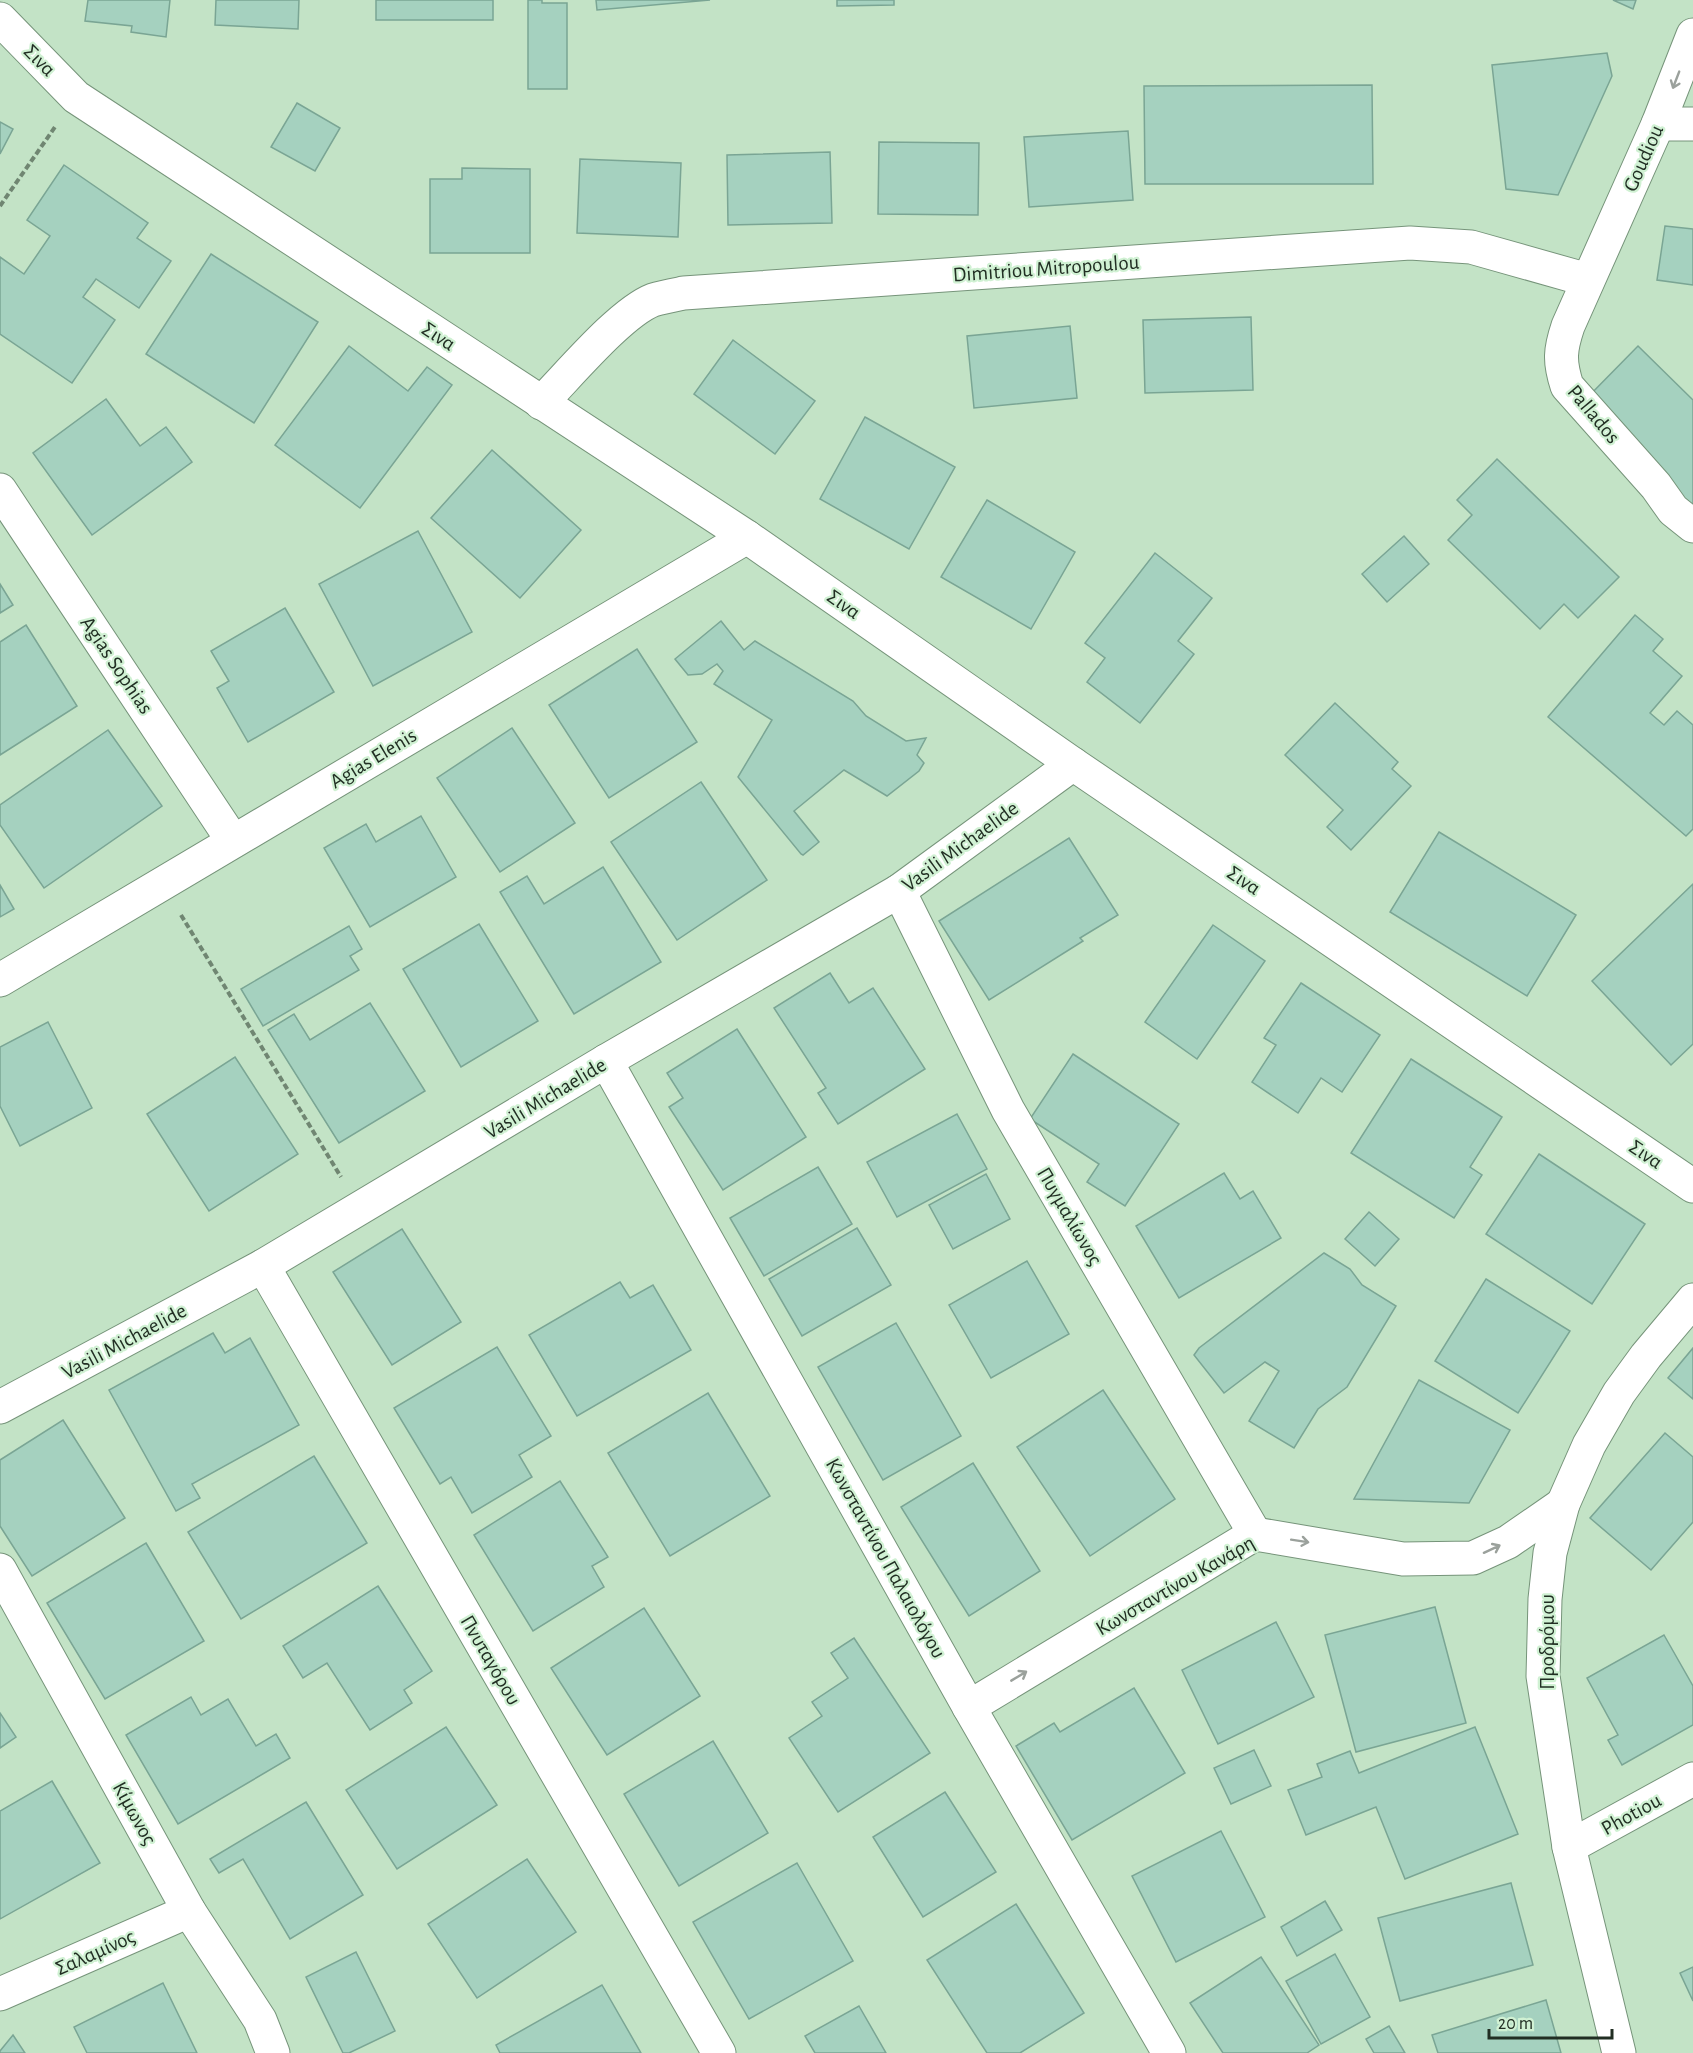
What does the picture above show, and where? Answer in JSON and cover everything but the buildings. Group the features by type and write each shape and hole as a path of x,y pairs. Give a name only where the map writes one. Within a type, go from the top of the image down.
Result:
{"street":[{"name":"Σινα","path":"0,19 76,97 747,537 1073,764 1693,1186"},
{"name":"Goudiou","path":"1588,280 1658,124 1693,35"},
{"path":"1658,124 1693,124"},
{"name":"Dimitriou Mitropoulou","path":"541,403 632,312 652,300 684,293 1410,243 1470,247 1588,280"},
{"name":"Pallados","path":"1588,280 1562,346 1561,366 1567,386 1656,486 1672,510 1693,526"},
{"name":"Agias Sophias","path":"0,490 233,841"},
{"name":"Agias Elenis","path":"0,981 747,537"},
{"name":"Vasili Michaelide","path":"0,1407 263,1266 606,1061 899,891 1073,764"},
{"name":"Πυγμαλίωνος","path":"899,891 1008,1110 1255,1534"},
{"name":"Κωνσταντίνου Παλαιολόγου","path":"606,1061 969,1707 1169,2053"},
{"name":"Πνυταγόρου","path":"263,1266 718,2053"},
{"name":"Προδρόμου","path":"1619,2053 1569,1847 1543,1676 1545,1599 1550,1553 1563,1504 1589,1445 1619,1393 1646,1356 1693,1300"},
{"name":"Κωνσταντίνου Κανάρη","path":"969,1707 1255,1534 1403,1559 1473,1558 1508,1542 1563,1504"},
{"name":"Κίμωνος","path":"0,1570 189,1911 260,2020 273,2053"},
{"name":"Photiou","path":"1569,1847 1693,1779"},
{"name":"Σαλαμίνος","path":"0,1994 189,1911"}],"path":[{"path":"0,206 76,97"},
{"path":"161,884 360,1209"}]}
